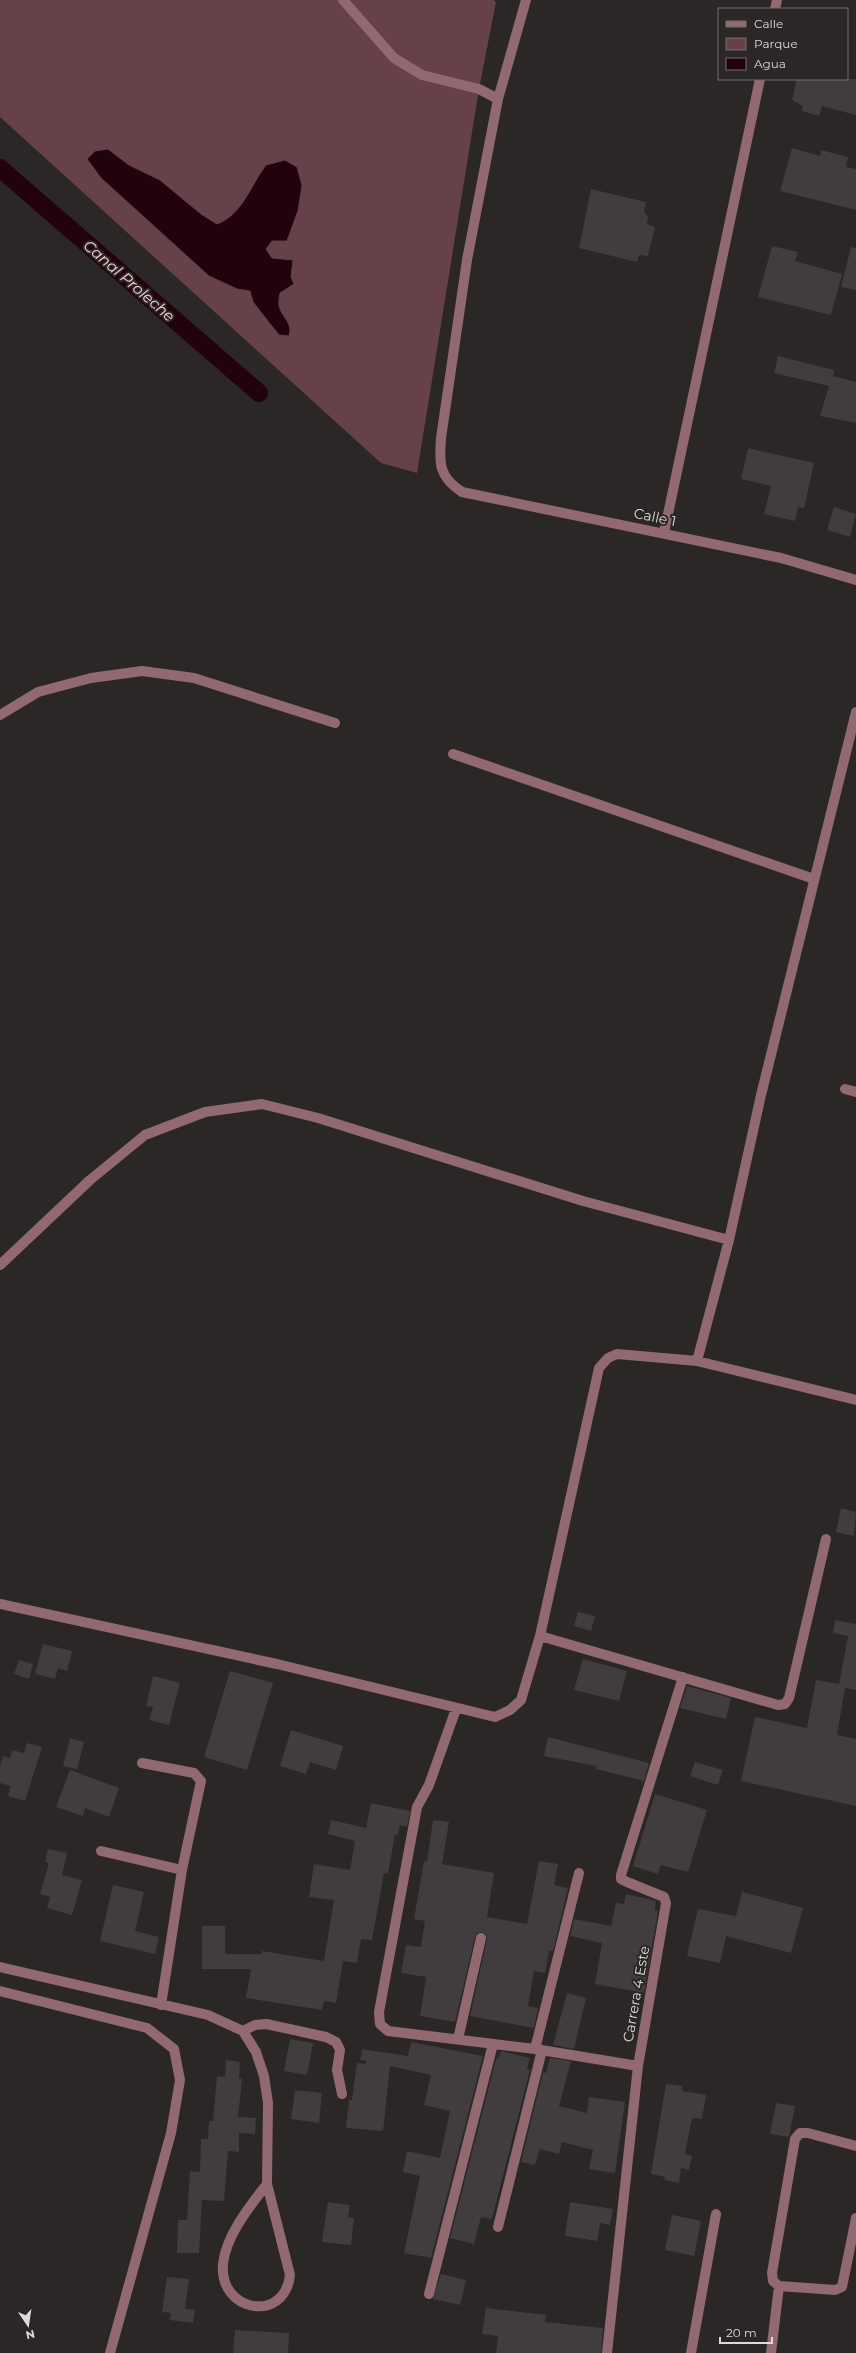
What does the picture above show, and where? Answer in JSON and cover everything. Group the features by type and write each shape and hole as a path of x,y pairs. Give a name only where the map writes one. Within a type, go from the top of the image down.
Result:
{"street":[{"path":"343,0 394,58 422,74 478,89 498,99 526,0"},
{"path":"664,533 760,80"},
{"name":"Calle 1","path":"498,99 467,260 441,438 440,465 450,484 462,492 781,558 856,580"},
{"path":"0,715 38,692 91,678 142,671 194,678 335,723"},
{"path":"697,1361 728,1240 814,879 856,712"},
{"path":"453,754 814,879"},
{"path":"845,1089 856,1092"},
{"path":"0,1265 90,1180 145,1134 205,1112 262,1104 318,1118 583,1201 728,1240"},
{"path":"0,1604 276,1664 456,1710 494,1717 510,1710 521,1700 540,1636 599,1368 608,1358 617,1354 697,1361 856,1400"},
{"path":"540,1636 778,1705 785,1704 789,1698 826,1539"},
{"name":"Carrera 4 Este","path":"608,2353 638,2066 666,1899 624,1881 621,1875 684,1678"},
{"path":"456,1710 429,1785 417,1807 379,2012 380,2024 388,2031 539,2050 638,2066"},
{"path":"142,1763 194,1773 201,1781 182,1870 161,2005"},
{"path":"101,1851 182,1870"},
{"path":"498,2227 579,1873"},
{"path":"458,2039 481,1938"},
{"path":"0,1967 208,2015 243,2030 256,2052 264,2076 268,2103 267,2184 290,2275 289,2288 280,2300 260,2306 244,2305 232,2296 225,2282 223,2264 229,2242 250,2206 267,2184"},
{"path":"0,1991 147,2028 174,2049 180,2080 171,2133 110,2353"},
{"path":"243,2030 255,2025 266,2024 326,2037 336,2042 340,2050 337,2070 342,2094"},
{"path":"429,2294 493,2044"},
{"path":"856,2146 808,2133 800,2133 795,2139 772,2273 773,2281 779,2286 835,2290 842,2287 856,2218"},
{"path":"691,2353 716,2214"},
{"path":"771,2353 779,2286"}],"green space":[{"path":"0,0 493,0 496,2 479,89 417,473 381,463 0,117"}],"water":[{"path":"108,149 129,165 160,180 201,214 217,224 233,214 240,206 266,165 285,160 297,167 302,185 298,211 287,241 272,241 266,249 272,258 293,260 291,277 294,284 280,293 279,301 280,309 290,328 289,336 279,335 253,302 250,291 237,289 209,276 101,178 87,159 95,151"}],"building":[{"path":"856,79 856,115 822,106 819,116 802,111 803,106 792,100 797,80"},
{"path":"792,148 820,156 821,150 848,157 846,167 856,169 856,210 780,191"},
{"path":"591,189 646,202 644,212 648,217 647,224 655,227 648,256 639,255 637,262 579,248"},
{"path":"772,246 798,252 795,261 842,274 831,315 758,297"},
{"path":"851,247 856,248 856,290 841,287"},
{"path":"778,356 834,370 833,376 856,382 856,423 820,416 829,386 774,373"},
{"path":"748,448 814,463 804,508 798,507 795,521 764,514 771,486 741,479"},
{"path":"834,507 856,514 850,537 827,530"},
{"path":"841,1508 856,1512 854,1536 836,1532"},
{"path":"578,1612 595,1616 591,1631 574,1626"},
{"path":"835,1620 856,1624 856,1690 845,1688 837,1735 856,1739 856,1806 741,1781 755,1717 807,1728 816,1680 839,1684 848,1636 833,1633"},
{"path":"43,1644 72,1651 67,1671 58,1668 55,1679 35,1674"},
{"path":"583,1659 627,1671 619,1701 574,1690"},
{"path":"19,1660 33,1664 29,1679 14,1674"},
{"path":"230,1671 273,1683 247,1770 204,1757"},
{"path":"153,1676 180,1683 169,1725 149,1720 153,1707 146,1706"},
{"path":"687,1686 731,1698 726,1719 680,1708"},
{"path":"291,1730 343,1746 336,1770 310,1762 306,1774 280,1766"},
{"path":"548,1737 649,1763 644,1781 596,1769 596,1766 544,1756"},
{"path":"70,1738 84,1742 77,1769 63,1766"},
{"path":"27,1743 42,1747 25,1801 8,1796 11,1786 0,1783 0,1767 3,1756 10,1758 12,1750 24,1753"},
{"path":"695,1762 723,1770 718,1785 690,1776"},
{"path":"70,1770 119,1788 109,1817 85,1808 83,1816 56,1807"},
{"path":"655,1794 707,1810 688,1872 661,1865 658,1874 633,1866"},
{"path":"371,1803 410,1811 407,1827 400,1825 398,1835 395,1834 388,1874 384,1873 372,1940 361,1939 357,1963 343,1961 336,2003 324,2001 322,2010 246,1998 251,1969 202,1969 202,1926 225,1926 225,1954 262,1954 262,1951 324,1961 334,1900 309,1897 314,1864 350,1870 355,1841 328,1834 331,1820 366,1828"},
{"path":"433,1820 449,1822 442,1864 494,1873 487,1917 527,1924 539,1861 558,1864 554,1885 568,1888 553,1951 549,1951 545,1973 534,1971 528,2006 538,2008 534,2028 470,2016 487,1939 486,1934 482,1932 477,1933 475,1937 455,2022 420,2016 426,1977 401,1973 406,1945 421,1947 425,1921 414,1919 424,1861 427,1862"},
{"path":"48,1849 67,1853 62,1875 82,1880 72,1915 47,1908 50,1897 40,1894 49,1863 45,1862"},
{"path":"113,1885 144,1892 135,1931 159,1937 155,1954 100,1941"},
{"path":"742,1892 803,1908 791,1953 726,1936 720,1963 687,1956 698,1909 736,1916"},
{"path":"626,1894 656,1901 655,1910 658,1911 644,1993 595,1984 602,1943 570,1936 574,1919 611,1926 616,1903 624,1904"},
{"path":"567,1993 586,1998 574,2049 553,2045"},
{"path":"290,2039 313,2043 307,2075 284,2071"},
{"path":"411,2042 483,2056 431,2258 404,2253 420,2176 403,2172 407,2151 440,2158 450,2111 424,2105 431,2075 390,2066 383,2131 346,2128 349,2100 352,2100 357,2063 366,2064 366,2061 360,2060 362,2049 408,2056"},
{"path":"501,2051 530,2058 527,2069 530,2070 492,2219 481,2217 474,2244 450,2238 496,2059 498,2059"},
{"path":"550,2058 571,2061 559,2106 587,2113 589,2097 625,2102 615,2173 589,2169 593,2150 562,2142 559,2154 540,2149 535,2165 521,2162 543,2072 546,2073"},
{"path":"226,2060 240,2062 239,2078 242,2079 238,2117 256,2118 255,2134 239,2133 239,2152 228,2151 224,2201 202,2200 199,2253 177,2253 178,2220 187,2220 190,2171 200,2172 201,2139 208,2139 209,2121 213,2121 217,2076 225,2077"},
{"path":"666,2084 682,2086 682,2091 706,2095 702,2119 692,2118 685,2154 692,2156 689,2170 681,2168 679,2183 664,2180 665,2177 651,2174"},
{"path":"295,2090 322,2093 319,2123 291,2119"},
{"path":"776,2103 795,2106 789,2137 770,2134"},
{"path":"328,2202 350,2205 348,2217 354,2218 351,2245 322,2242"},
{"path":"570,2202 613,2209 610,2225 600,2223 597,2241 565,2236"},
{"path":"672,2215 701,2221 694,2256 665,2250"},
{"path":"441,2274 466,2280 460,2305 433,2299"},
{"path":"167,2277 189,2279 185,2309 195,2310 193,2323 170,2320 171,2313 162,2312"},
{"path":"486,2308 546,2315 545,2322 603,2328 601,2353 496,2353 498,2336 482,2334"},
{"path":"235,2330 289,2333 288,2353 233,2353"}],"waterway":[{"name":"Canal Proleche","path":"0,168 259,393"}]}
